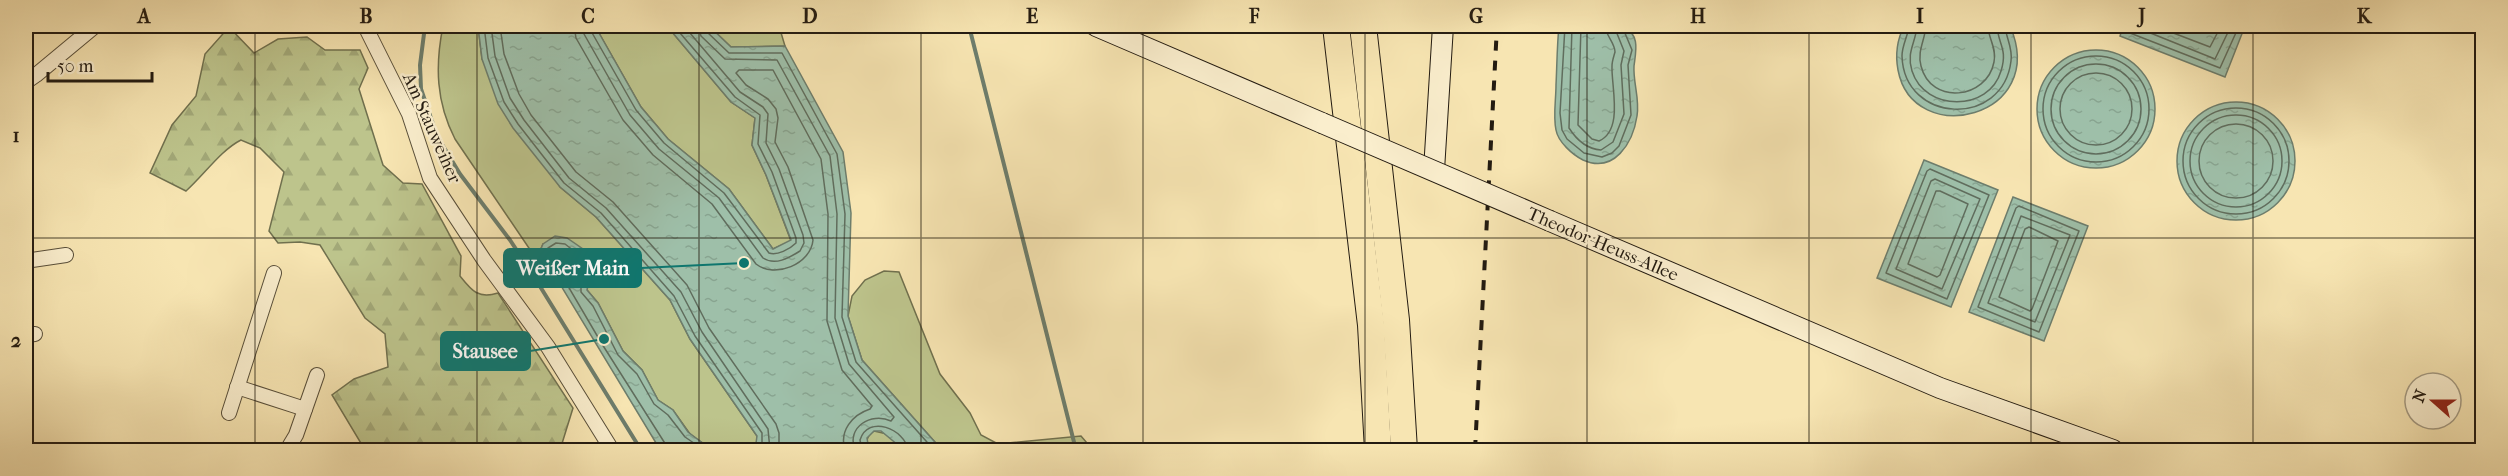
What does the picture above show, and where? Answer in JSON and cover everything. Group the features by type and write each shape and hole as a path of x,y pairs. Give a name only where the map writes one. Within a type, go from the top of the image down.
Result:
{"highway":[{"path":"1336,26 1371,335 1378,450"},
{"path":"1363,26 1397,332 1404,450"}],"main road":[{"name":"Theodor-Heuss-Allee","path":"1096,26 1940,388 2113,450"},
{"path":"1434,170 1443,26"}],"street":[{"path":"26,82 95,26"},
{"name":"Am Stauweiher","path":"365,26 409,114 430,178 484,260 548,347 612,450"},
{"path":"26,258 32,260 66,255"},
{"path":"229,413 274,273"},
{"path":"287,450 296,435 317,375"},
{"path":"237,387 305,409"}],"green space":[{"path":"443,26 478,26 482,59 560,187 596,217 670,300 690,339 757,436 755,450 719,450 704,444 690,434 673,410 658,400 642,370 623,351 598,303 587,290 591,269 587,260 543,244 540,251 533,254 455,139 449,125 441,98 438,70"},
{"path":"595,26 667,26 731,102 755,118 752,145 791,241 773,249 729,189 668,139 641,107"},
{"path":"709,26 779,26 785,46 731,47"},
{"path":"229,27 254,53 278,39 307,37 325,50 360,50 368,68 359,89 383,165 403,183 422,184 461,256 460,276 468,286 480,294 498,293 573,408 560,450 365,450 332,395 354,379 388,367 385,334 365,318 320,245 300,242 278,243 269,231 284,172 260,148 241,140 220,156 186,191 150,173 172,125 196,96 205,54"},
{"path":"884,271 899,272 940,374 970,413 981,435 998,444 1081,436 1093,450 942,450 862,360 848,316 852,296 865,280"},
{"path":"874,431 887,434 904,450 869,450 866,442 870,433"}],"water":[{"path":"478,26 595,26 641,107 668,139 729,189 773,249 791,240 752,145 755,118 731,102 667,26 709,26 731,47 785,46 843,152 851,213 848,316 862,360 942,450 904,450 881,431 874,431 867,438 869,450 755,450 757,436 690,339 670,300 596,217 560,187 513,128 498,104 482,59"},
{"path":"1559,26 1624,26 1635,39 1634,72 1638,110 1635,126 1620,153 1604,163 1594,163 1579,158 1566,148 1557,135 1555,114"},
{"path":"1904,26 2010,26 2017,58 2011,83 1996,101 1975,112 1951,115 1927,110 1909,95 1898,70 1897,47"},
{"path":"2123,26 2245,26 2225,77 2120,36"},
{"path":"2096,50 2118,55 2138,67 2150,87 2155,109 2150,131 2138,151 2118,163 2096,168 2074,163 2054,151 2042,131 2037,109 2042,87 2054,67 2074,55"},
{"path":"2236,102 2259,106 2278,119 2291,138 2295,161 2291,184 2278,203 2259,216 2236,220 2213,216 2194,203 2181,184 2177,161 2181,138 2194,119 2213,106"},
{"path":"1924,160 1998,190 1951,307 1877,278"},
{"path":"2013,197 2088,226 2044,341 1969,312"},
{"path":"555,236 567,238 583,249 591,269 587,290 598,303 623,351 642,370 658,400 673,410 688,432 704,444 719,450 663,450 656,443 540,251 543,244"}],"waterway":[{"path":"425,26 420,65 421,89 437,136 460,174 510,240 533,275 641,450"},
{"path":"969,26 1076,450"}],"railway":[{"path":"1475,450 1497,26"}],"place":[{"name":"Weißer Main","path":"744,263"},
{"name":"Stausee","path":"604,339"}]}
